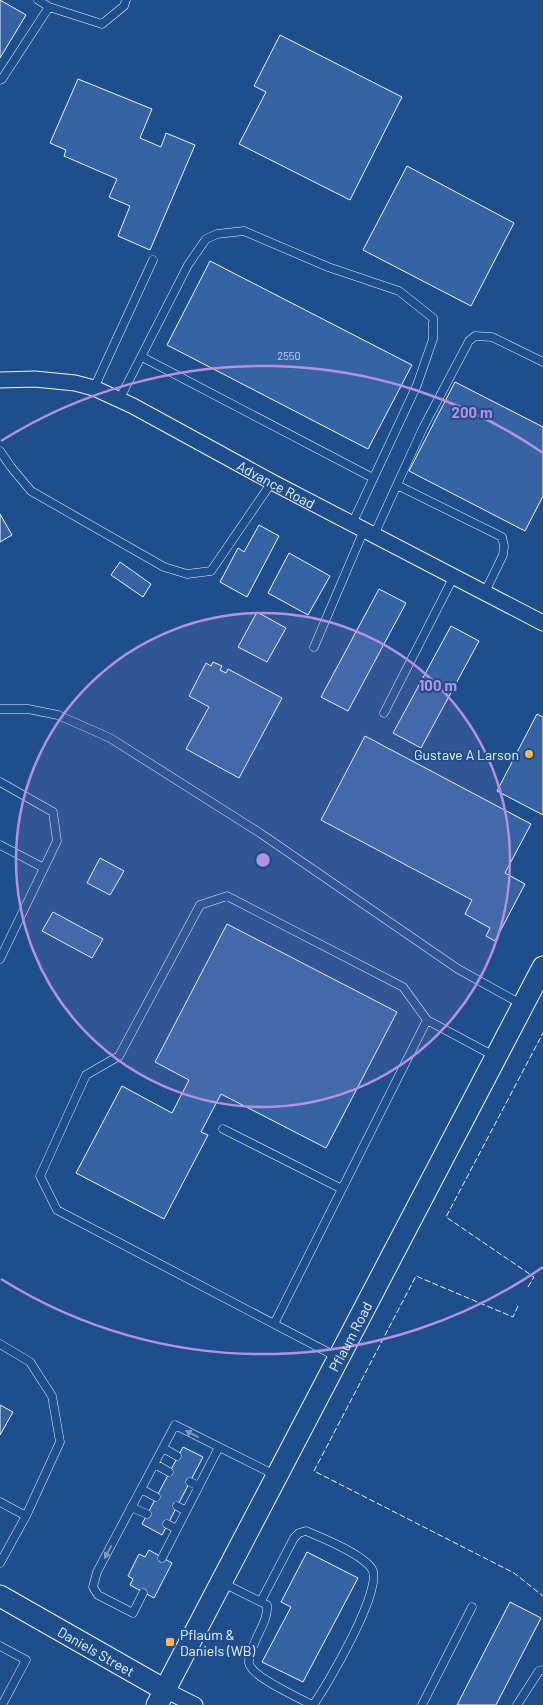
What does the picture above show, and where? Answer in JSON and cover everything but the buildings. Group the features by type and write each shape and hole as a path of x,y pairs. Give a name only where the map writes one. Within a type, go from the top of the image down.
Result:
{"street":[{"name":"Advance Road","path":"0,380 35,379 75,383 94,388 543,624"},
{"name":"Pflaum Road","path":"161,1697 543,967"},
{"name":"Daniels Street","path":"0,1596 161,1697 195,1705"}],"lane":[{"path":"38,0 49,7 102,24 124,6 126,0"},
{"path":"0,80 49,7"},
{"path":"120,400 188,265 206,239 217,234 244,231 328,267 398,291 432,318 433,339 417,385 373,478 363,530 314,647"},
{"path":"94,388 153,260"},
{"path":"363,530 397,485 423,428 463,351 476,336 492,337 543,362"},
{"path":"142,357 373,478"},
{"path":"0,451 10,467 31,491 164,568 187,574 211,571 272,482"},
{"path":"397,485 502,537 504,546 503,556 485,592"},
{"path":"384,713 454,576"},
{"path":"0,710 28,709 58,715 110,738 260,834 458,969 523,1005"},
{"path":"0,782 53,812 57,841 0,959"},
{"path":"0,845 44,868"},
{"path":"339,1358 56,1210 40,1176 86,1075 119,1056 200,905 227,896 403,987 427,1020 496,1057"},
{"path":"274,1324 427,1020"},
{"path":"223,1128 342,1189"},
{"path":"0,1344 30,1362 52,1396 60,1442 26,1516 0,1563"},
{"path":"143,1593 133,1613 98,1595 93,1587 97,1572 175,1425 277,1476"},
{"path":"162,1558 219,1447"},
{"path":"163,1448 177,1456"},
{"path":"155,1464 169,1472"},
{"path":"198,1466 207,1471"},
{"path":"190,1482 199,1486"},
{"path":"141,1489 156,1497"},
{"path":"0,1502 26,1516"},
{"path":"177,1506 186,1511"},
{"path":"132,1508 147,1514"},
{"path":"167,1524 177,1529"},
{"path":"221,1583 267,1605 268,1614 248,1662 251,1669 266,1680 313,1705 323,1693 358,1626 375,1582 373,1570 362,1560 341,1547 306,1531 299,1533 294,1538 261,1601"},
{"path":"422,1705 472,1607"},
{"path":"0,1646 26,1660 2,1705"},
{"path":"516,1705 539,1671 543,1670"}],"fence":[{"path":"528,1287 534,1277 446,1217 543,1033"},
{"path":"518,1306 513,1317 416,1276 314,1471 514,1573 543,1596"}],"place":[{"name":"Gustave A Larson","path":"529,754"},
{"name":"Pflaum & Daniels (WB)","path":"170,1642"}]}
